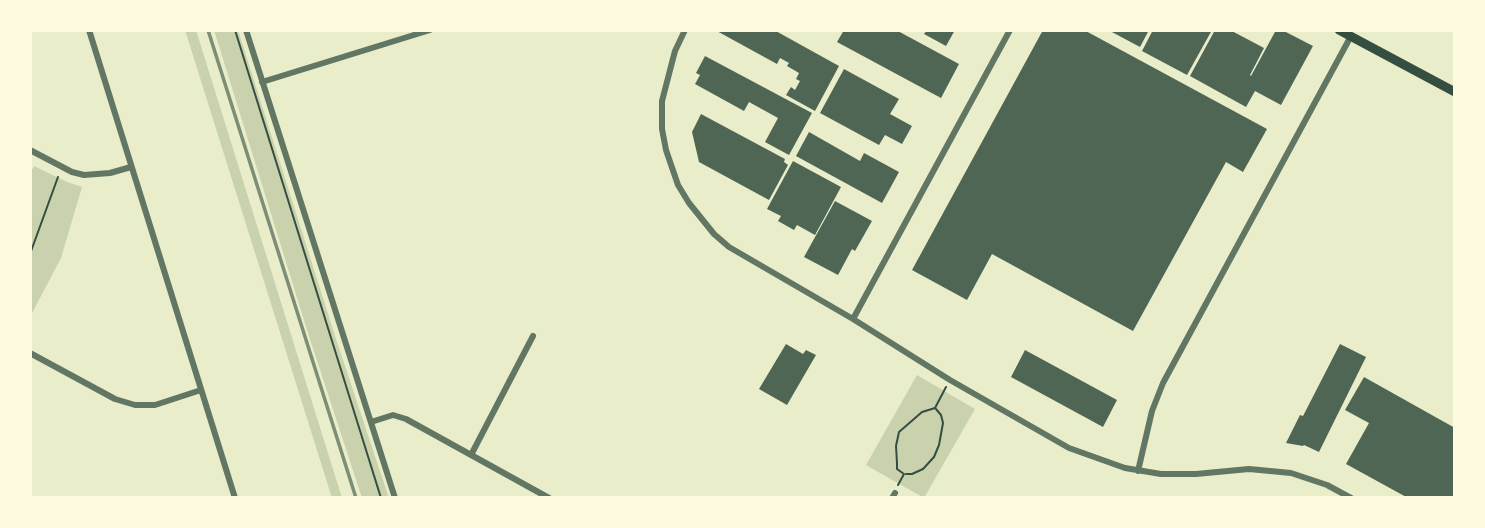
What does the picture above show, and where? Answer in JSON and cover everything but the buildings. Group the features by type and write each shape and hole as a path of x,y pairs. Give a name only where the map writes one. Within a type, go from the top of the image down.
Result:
{"main road":[{"path":"1339,30 1455,92"}],"street":[{"path":"89,30 235,498"},
{"path":"246,30 396,498"},
{"path":"262,82 430,30"},
{"path":"685,30 674,51 662,101 662,129 666,150 678,185 701,219 729,247 1069,448 1138,471 1179,474 1231,469 1291,473 1327,485 1350,498"},
{"path":"853,319 1010,30"},
{"path":"1138,471 1152,411 1163,383 1351,36"},
{"path":"30,150 72,173 110,173 131,167"},
{"path":"471,455 533,336"},
{"path":"30,353 115,399 135,405 155,405 201,390"},
{"path":"371,422 393,415 406,419 550,498"}],"path":[{"path":"235,30 381,498"},
{"path":"30,254 58,177"},
{"path":"935,408 943,423 934,457 923,469 904,474 897,469 896,446 899,432 922,412 935,408 950,380"},
{"path":"893,495 904,474"}],"green space":[{"path":"185,30 196,30 342,498 332,498"},
{"path":"214,30 238,30 389,498 362,498"},
{"path":"34,166 82,187 61,258 30,317 30,174"},
{"path":"917,375 975,409 924,498 866,465"}],"railway":[{"path":"208,30 356,498"}]}
